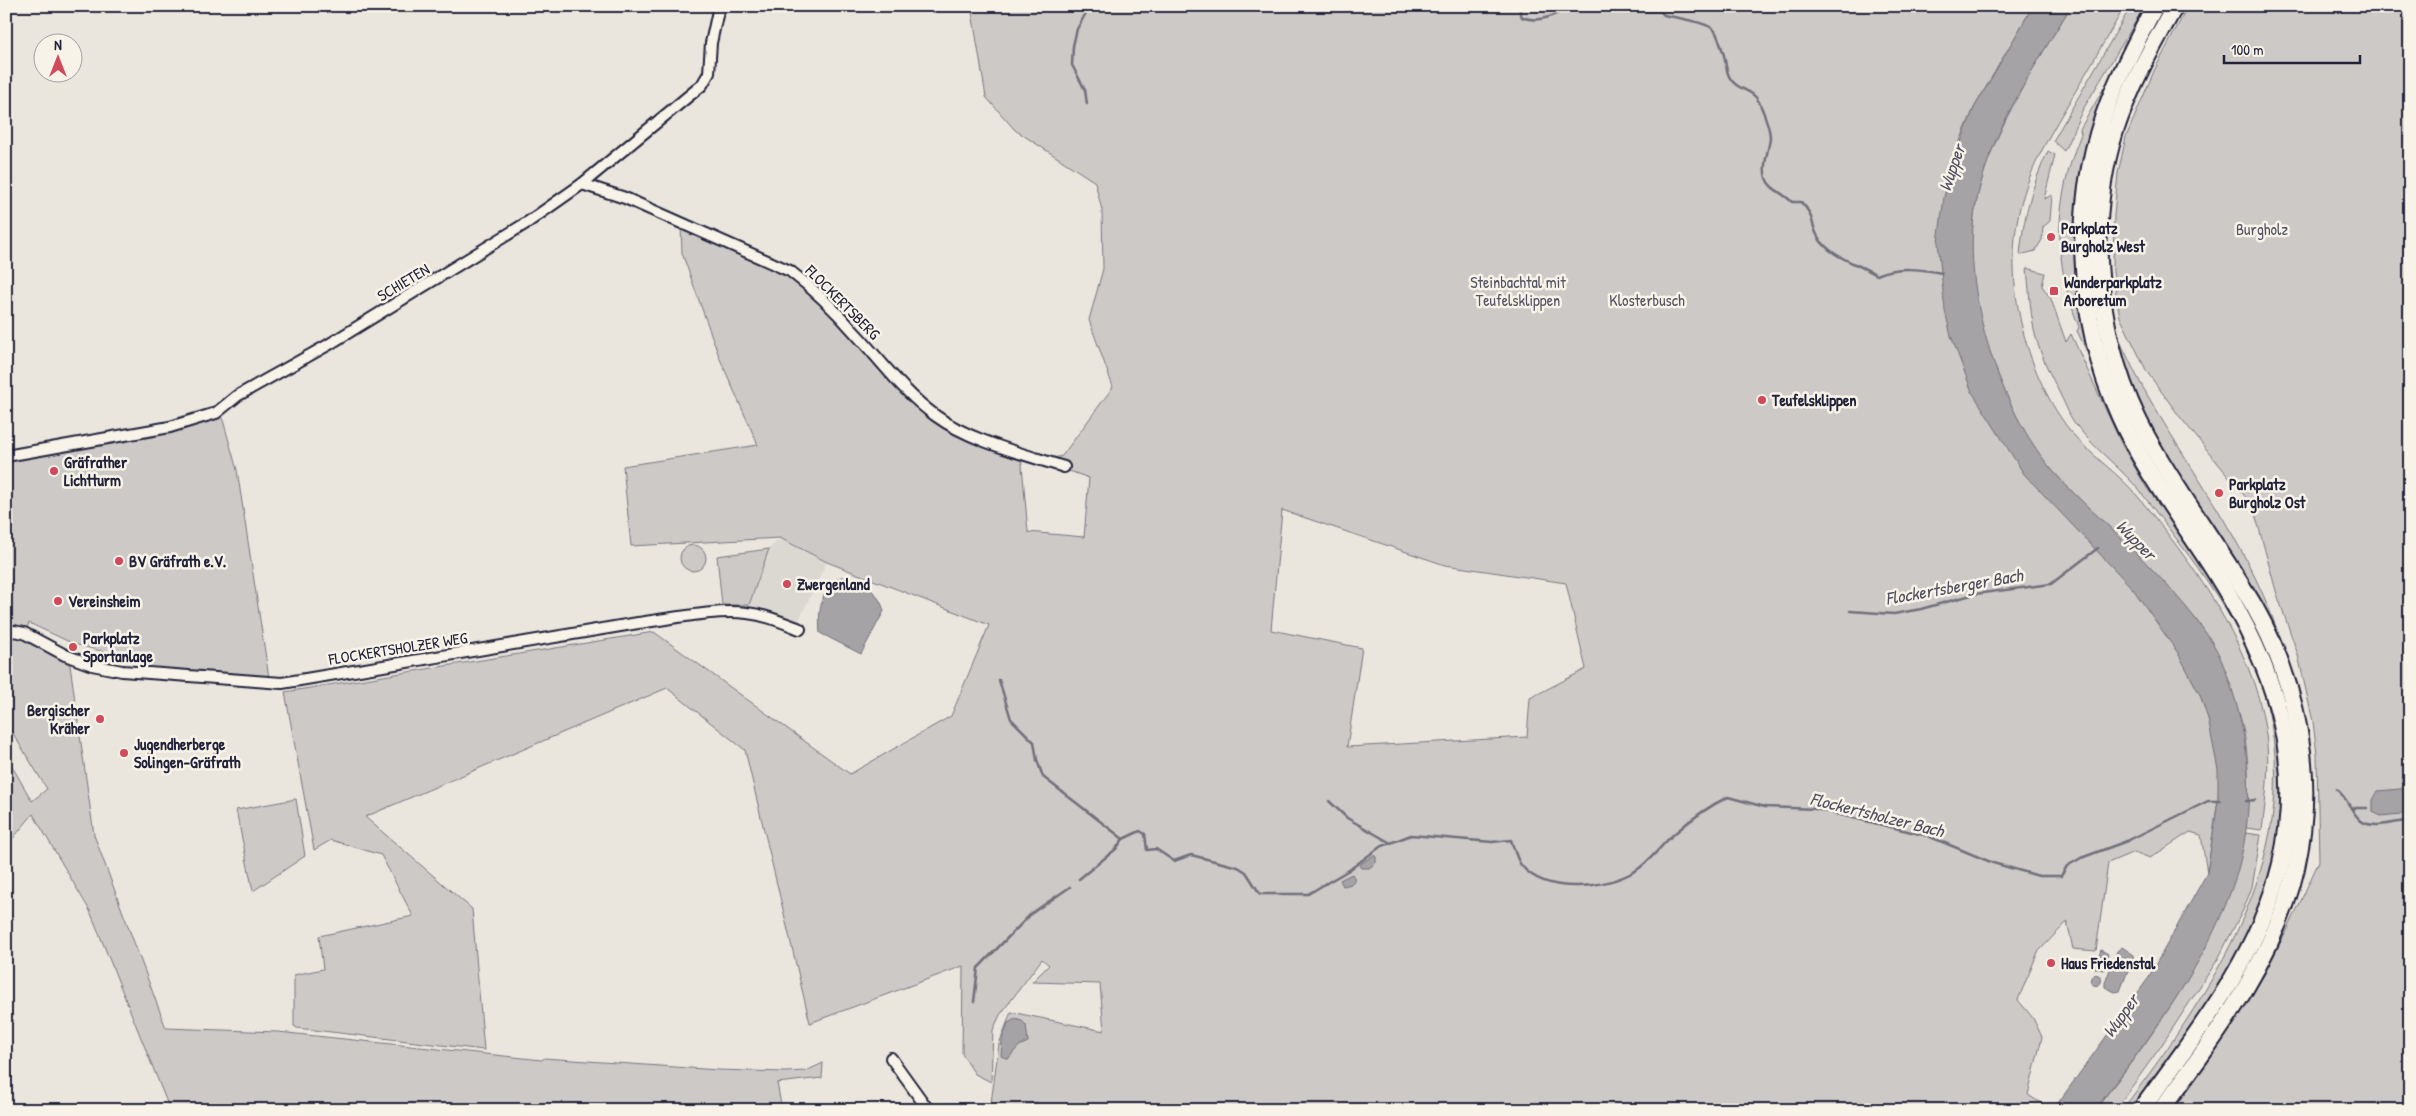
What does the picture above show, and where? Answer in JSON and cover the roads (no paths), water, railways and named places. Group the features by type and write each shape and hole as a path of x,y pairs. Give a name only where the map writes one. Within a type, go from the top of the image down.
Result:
{"highway":[{"path":"2141,1110 2218,1002 2253,940 2272,896 2289,815 2288,775 2283,726 2264,662 2230,598 2152,478 2120,418 2097,350 2088,304 2083,235 2090,169 2109,100 2155,6"},
{"path":"2160,1110 2232,1010 2267,949 2287,901 2296,868 2305,793 2299,726 2290,690 2278,655 2254,606 2166,471 2146,435 2125,390 2106,319 2100,270 2099,236 2106,172 2114,135 2141,65 2176,6"}],"street":[{"name":"SCHIETEN","path":"6,456 170,427 216,412 244,392 328,346 486,250 582,184 623,148 702,85 712,62 711,43 719,6"},
{"name":"FLOCKERTSBERG","path":"582,184 625,198 790,271 812,287 886,368 936,416 985,439 1064,467"},
{"name":"FLOCKERTSHOLZER WEG","path":"6,634 14,631 24,633 92,665 122,671 282,683 638,623 693,616 747,612 768,617 800,629"},
{"path":"891,1058 927,1108 932,1110"},
{"path":"942,1110 958,1110"}],"water":[{"name":"Wupper","path":"2033,6 2071,6 2028,77 2002,126 1983,177 1976,204 1972,236 1973,270 1978,305 1987,341 2013,409 2048,465 2073,493 2160,578 2202,627 2212,643 2220,657 2238,709 2244,736 2247,764 2247,818 2243,846 2237,873 2225,906 2195,968 2157,1026 2095,1110 2053,1110 2147,980 2207,873 2218,801 2218,770 2208,719 2200,695 2178,653 2133,589 2024,474 1972,392 1951,336 1945,311 1938,242 1944,197 1952,165 1974,108"},
{"path":"841,577 855,580 868,587 882,604 884,611 861,654 820,633 819,617 822,601 829,587"},
{"path":"2410,788 2410,813 2381,816 2373,812 2373,800 2378,791"},
{"path":"1374,855 1376,863 1369,868 1361,868 1359,865"},
{"path":"1352,874 1355,879 1352,884 1343,886 1340,880"},
{"path":"2122,947 2134,955 2120,991 2115,992 2105,987 2105,983 2117,951"},
{"path":"2101,950 2108,954 2105,970 2096,969 2095,967"},
{"path":"2096,974 2102,980 2096,986 2090,980"},
{"path":"1015,1019 1022,1021 1026,1025 1028,1042 1019,1046 1008,1059 1001,1056 1002,1040 1008,1023"}],"waterway":[{"path":"1087,104 1085,90 1072,65 1073,46 1077,29 1090,6"},
{"path":"1518,6 1522,17 1528,19 1541,19 1571,6"},
{"path":"1635,6 1645,11 1660,11 1664,15 1706,25 1715,31 1730,78 1736,85 1753,94 1759,102 1766,120 1770,138 1765,162 1767,181 1773,188 1792,202 1801,202 1808,211 1818,237 1823,244 1837,255 1877,275 1901,269 1942,273"},
{"name":"Flockertsberger Bach","path":"1850,611 1894,614 1921,609 1975,594 2051,584 2098,548"},
{"name":"Flockertsholzer Bach","path":"999,680 1011,719 1034,742 1037,760 1043,777 1123,839 1140,831 1145,834 1147,850 1156,849 1174,861 1191,855 1238,867 1246,872 1260,894 1308,894 1349,870 1380,847 1411,835 1492,842 1511,840 1521,865 1532,875 1545,881 1560,885 1576,886 1608,882 1635,871 1651,858 1669,838 1707,809 1728,797 1765,807 1816,809 1928,836 1993,863 2039,876 2061,876 2067,866 2081,858 2127,841 2208,801 2221,801"},
{"path":"2336,789 2364,823 2377,825 2410,820"},
{"path":"2246,801 2255,800"},
{"path":"1329,801 1347,818 1389,842"},
{"path":"2352,808 2367,808"},
{"path":"1079,879 1116,849 1123,839"},
{"path":"974,1002 978,968 1032,913 1070,887"}],"place":[{"name":"Parkplatz Burgholz West","path":"2051,237"},
{"name":"Wanderparkplatz Arboretum","path":"2054,291"},
{"name":"Teufelsklippen","path":"1762,400"},
{"name":"Gräfrather Lichtturm","path":"54,471"},
{"name":"Parkplatz Burgholz Ost","path":"2219,493"},
{"name":"BV Gräfrath e.V.","path":"119,561"},
{"name":"Zwergenland","path":"787,584"},
{"name":"Vereinsheim","path":"58,601"},
{"name":"Parkplatz Sportanlage","path":"73,647"},
{"name":"Bergischer Kräher","path":"100,719"},
{"name":"Jugendherberge Solingen-Gräfrath","path":"124,753"},
{"name":"Haus Friedenstal","path":"2051,963"}],"park label":[{"name":"Burgholz","path":"2262,229"},
{"name":"Steinbachtal mit Teufelsklippen","path":"1518,291"},
{"name":"Klosterbusch","path":"1647,300"}]}
